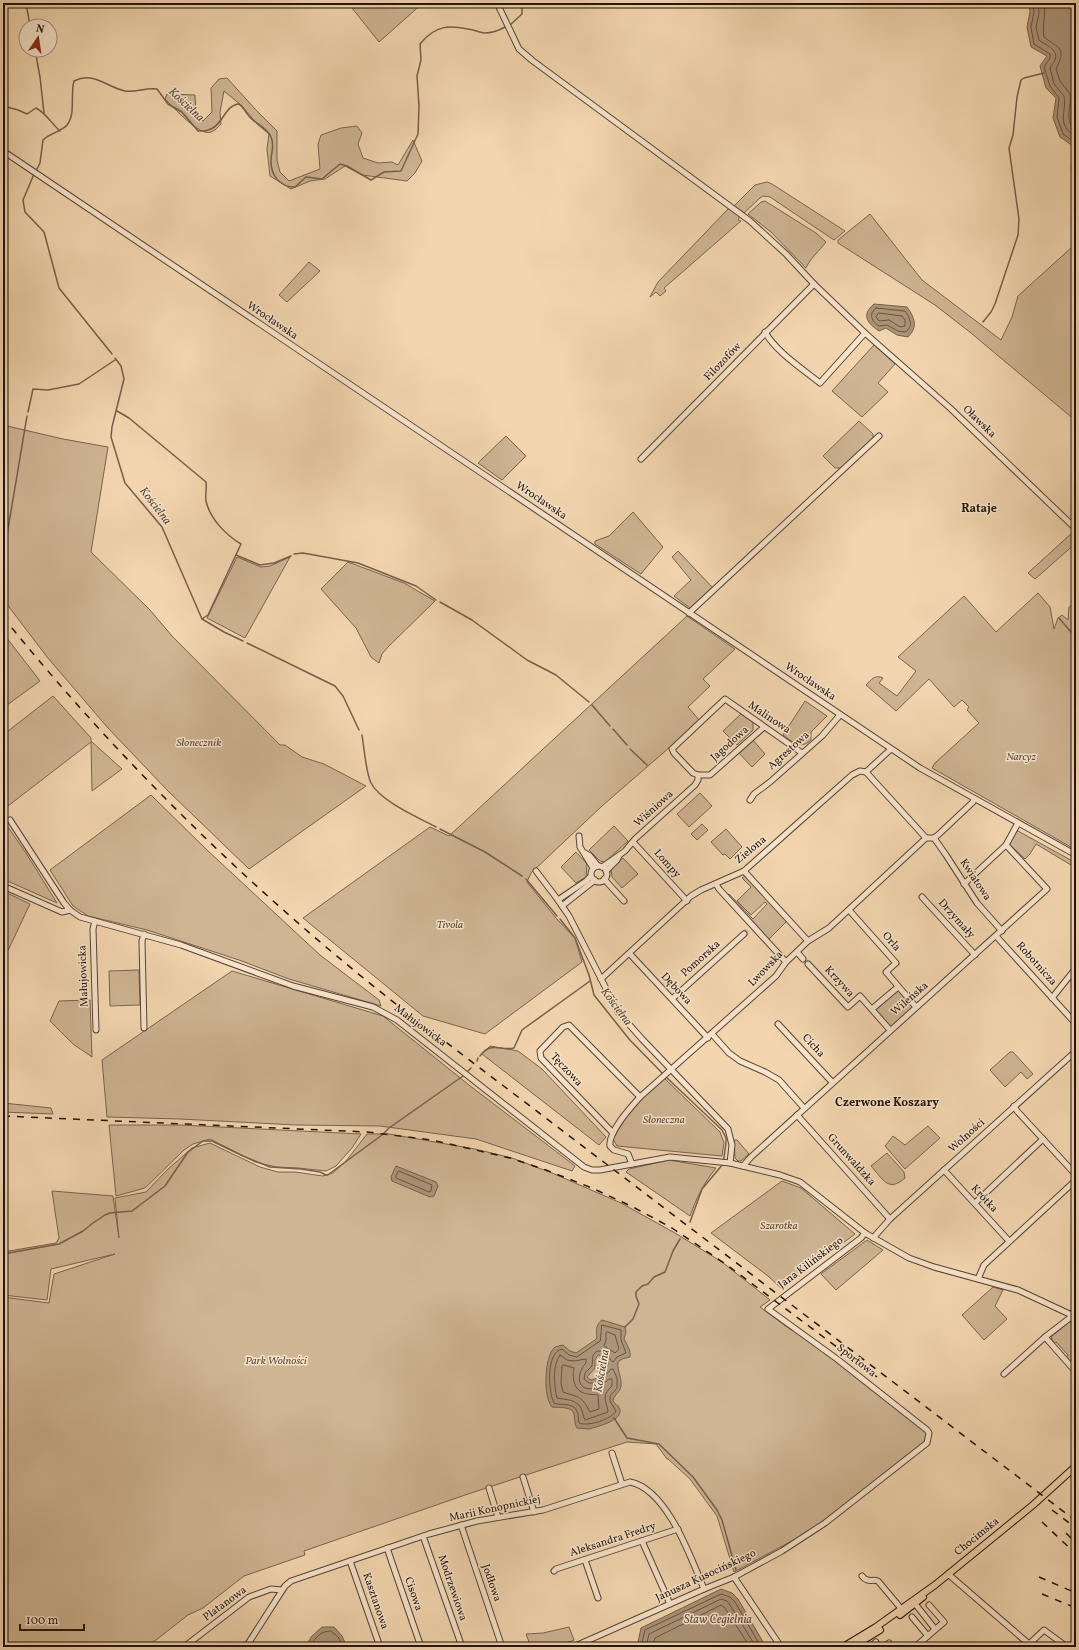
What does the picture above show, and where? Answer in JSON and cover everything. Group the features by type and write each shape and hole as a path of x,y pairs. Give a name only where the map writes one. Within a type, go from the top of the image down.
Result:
{"main road":[{"name":"Chocimska","path":"850,1647 871,1636 903,1611 1033,1505 1076,1466"},
{"name":"Chocimska","path":"843,1647 916,1604 935,1585"}],"street":[{"name":"Oławska","path":"497,3 519,49 533,61 750,221 786,254 814,284 865,333 950,408 1076,529"},
{"name":"Wrocławska","path":"3,151 891,749 920,768 974,799 1076,855"},
{"name":"Filozofów","path":"641,459 814,284"},
{"path":"766,332 768,338 791,360 820,384 865,333"},
{"path":"689,613 879,436"},
{"name":"Malinowa","path":"698,775 693,773 672,749 725,700 802,753"},
{"name":"Agrestowa","path":"750,800 764,785 770,782 822,736 840,715"},
{"name":"Jagodowa","path":"698,775 710,776 764,727"},
{"name":"Zielona","path":"601,979 695,893 744,871 852,775 860,771 866,772 891,749"},
{"path":"866,772 926,838 934,838 973,802 974,799"},
{"name":"Wiśniowa","path":"600,868 619,856 695,785 698,780 698,775"},
{"name":"Małujowicka","path":"10,820 70,910 95,922 181,945 293,986 380,1010 397,1020 584,1167 600,1170 670,1157 725,1163 780,1175 800,1182 865,1233 918,1261 1018,1290 1075,1315"},
{"path":"964,884 1006,845 1018,823"},
{"path":"579,836 579,844 584,853 590,856 607,875 600,882 593,878"},
{"name":"Lwowska","path":"613,1133 623,1117 640,1097 776,976 786,962 808,941 829,928 926,838"},
{"name":"Kwiatowa","path":"934,838 977,903 1002,931"},
{"name":"Lompy","path":"633,842 686,901"},
{"name":"Wileńska","path":"743,1166 832,1082 1047,889 1006,845"},
{"path":"562,906 593,878 600,868"},
{"path":"536,871 562,906 618,1012 728,1128 732,1144 725,1163"},
{"path":"744,871 808,941"},
{"path":"558,900 593,878"},
{"path":"604,879 624,901"},
{"path":"716,884 750,928 786,962"},
{"name":"Małujowicka","path":"3,886 62,912 70,910"},
{"name":"Drzymały","path":"922,897 975,955"},
{"name":"Orla","path":"849,910 896,963 886,972 898,987"},
{"name":"Małujowicka","path":"95,922 93,929 93,949 96,1030"},
{"path":"144,934 142,941 144,1028"},
{"name":"Pomorska","path":"672,999 744,934"},
{"name":"Robotnicza","path":"996,936 1076,1024"},
{"path":"797,952 803,959"},
{"name":"Dębowa","path":"630,954 672,999 729,1053 740,1061 779,1080 804,1108"},
{"name":"Krzywa","path":"808,964 848,1007 860,996 872,1009"},
{"path":"1052,998 1076,968"},
{"path":"890,1030 872,1009 898,987 916,1007"},
{"name":"Cicha","path":"778,1024 832,1082"},
{"name":"Tęczowa","path":"613,1133 540,1058 540,1051 563,1027 569,1026 640,1097"},
{"name":"Wolności","path":"873,1238 890,1219 1076,1051"},
{"path":"1014,1106 1076,1175"},
{"name":"Grunwaldzka","path":"797,1115 890,1219"},
{"path":"613,1133 610,1140 610,1146 614,1150 628,1154 632,1164"},
{"path":"975,1203 1043,1139"},
{"name":"Krótka","path":"944,1170 1009,1241"},
{"path":"978,1279 984,1265 1076,1180"},
{"name":"Jana Kilińskiego","path":"768,1309 861,1238 865,1233"},
{"name":"Sportowa","path":"768,1309 837,1359 930,1433"},
{"path":"1004,1374 1045,1337 1075,1315"},
{"path":"1045,1337 1076,1372"},
{"name":"Janusza Kusocińskiego","path":"573,1647 734,1577 782,1551 825,1523 927,1443 930,1433"},
{"path":"612,1453 622,1484"},
{"path":"523,1477 534,1512"},
{"name":"Marii Konopnickiej","path":"246,1647 282,1590 291,1581 423,1536 498,1517 534,1512 622,1484 633,1483 643,1488 664,1510 678,1529 704,1589"},
{"path":"489,1488 498,1517"},
{"name":"Jodłowa","path":"461,1526 502,1647"},
{"name":"Aleksandra Fredry","path":"554,1572 556,1569 678,1529"},
{"name":"Modrzewiowa","path":"423,1536 462,1647"},
{"path":"642,1541 670,1604"},
{"name":"Cisowa","path":"387,1548 421,1647"},
{"path":"585,1560 598,1598"},
{"name":"Kasztanowa","path":"350,1561 380,1647"},
{"path":"948,1574 1027,1645 1044,1630 1067,1647"},
{"path":"862,1576 864,1579 869,1581 878,1581 903,1611"},
{"path":"734,1577 781,1647"},
{"name":"Platanowa","path":"184,1647 249,1597 271,1589 282,1590"},
{"path":"916,1604 935,1629"},
{"path":"915,1647 944,1622 929,1605"},
{"path":"912,1617 928,1636"},
{"path":"870,1647 876,1642"},
{"path":"884,1647 889,1643"}],"green space":[{"path":"348,3 423,3 379,42"},
{"path":"227,78 277,131 277,160 280,172 289,181 320,169 318,144 321,135 341,128 357,126 362,133 358,144 363,158 378,163 392,162 398,165 413,140 422,161 415,173 407,181 362,175 345,166 325,179 310,181 291,189 270,176 267,149 269,134 257,124 242,106 224,91 220,112 221,124 211,132 200,130 194,126 165,99 167,94 195,95 196,113 203,121 212,112 211,88 219,79"},
{"path":"767,182 845,231 834,240 770,197 763,196 744,213 734,206 755,185"},
{"path":"765,201 816,233 826,242 812,258 806,268 771,232 748,214 761,202"},
{"path":"729,208 740,216 738,220 741,221 664,288 666,291 660,296 656,292 650,297 658,282"},
{"path":"870,214 922,280 1001,340 1012,317 1018,296 1072,247 1076,261 1076,421 971,333 935,305 838,243 838,240"},
{"path":"309,262 320,271 287,302 279,295"},
{"path":"874,345 895,364 878,383 888,392 862,417 832,391"},
{"path":"859,421 873,434 873,438 841,468 835,468 823,456"},
{"name":"Słonecznik","path":"3,425 63,439 108,447 91,552 150,610 172,636 280,745 285,745 302,757 324,764 366,786 249,869 168,791 108,728 47,657 3,599"},
{"path":"506,436 526,456 502,480 478,463"},
{"path":"633,512 663,547 641,574 595,544 595,541 609,536"},
{"path":"1073,532 1076,535 1076,543 1035,579 1028,573"},
{"path":"678,551 713,588 690,608 674,596 691,580 672,557"},
{"path":"237,557 261,567 270,566 290,557 245,638 207,618"},
{"path":"348,562 404,583 435,601 388,647 382,654 379,663 371,657 356,628 321,589"},
{"name":"Narcyz","path":"1038,593 1050,607 1054,629 1058,618 1062,615 1068,620 1069,607 1076,602 1076,850 932,768 935,763 979,723 967,710 969,707 962,700 954,707 929,679 896,711 866,685 873,678 883,678 879,683 897,696 916,671 898,657 964,596 996,632"},
{"name":"Tivola","path":"687,616 735,649 703,679 710,686 688,707 700,721 602,806 531,873 527,882 556,918 575,938 582,962 485,1034 423,1016 303,918 430,827 449,836"},
{"path":"3,633 40,681 3,708"},
{"path":"53,696 91,738 91,741 122,769 92,791 91,742 8,806 3,798 3,735"},
{"path":"805,701 827,716 811,732 811,740 800,745 783,735"},
{"path":"741,714 753,722 753,730 737,745 723,731"},
{"path":"752,739 765,754 752,767 738,752"},
{"path":"700,793 712,806 689,827 677,814"},
{"path":"151,795 207,850 320,955 379,1000 381,1006 289,979 239,960 147,930 88,916 73,906 50,870"},
{"path":"3,820 26,853 57,903 3,879"},
{"path":"702,824 708,830 697,840 691,834"},
{"path":"614,826 628,841 605,862 600,861 589,850"},
{"path":"726,829 742,847 730,859 725,854 723,855 711,842"},
{"path":"1017,831 1076,863 1076,868 1036,844 1025,859 1009,844"},
{"path":"576,852 587,864 586,877 576,883 561,867"},
{"path":"623,858 638,874 622,888 612,877 611,868"},
{"path":"745,876 788,920 768,940 726,896 729,894 753,919 767,904 765,902 751,915 737,901 751,887 742,878"},
{"path":"3,891 30,904 3,961"},
{"path":"139,970 140,1005 110,1006 109,971"},
{"path":"232,971 383,1016 469,1085 575,1166 572,1171 476,1139 380,1126 296,1125 107,1117 102,1060"},
{"path":"898,990 913,1007 891,1027 876,1010"},
{"path":"90,1000 92,1057 73,1044 50,1021 59,1001"},
{"path":"490,1046 518,1051 542,1069 606,1137 599,1145 482,1054"},
{"path":"1010,1052 1013,1052 1033,1074 1027,1079 1021,1072 1005,1087 990,1070"},
{"name":"Słoneczna","path":"664,1078 720,1132 724,1143 722,1156 617,1146 613,1139 629,1112 640,1099"},
{"path":"3,1103 51,1108 53,1114 3,1112"},
{"path":"109,1125 180,1125 361,1134 352,1148 336,1166 326,1171 276,1167 255,1162 210,1139 193,1144 184,1150 145,1188 116,1196"},
{"path":"928,1126 940,1138 905,1169 885,1146 893,1136 905,1145"},
{"name":"Park Wolności","path":"367,1134 389,1134 475,1149 512,1158 552,1173 621,1203 675,1233 722,1262 770,1300 760,1307 791,1330 797,1331 929,1433 929,1440 825,1523 734,1572 717,1516 690,1479 667,1459 656,1444 627,1442 468,1494 304,1551 305,1555 244,1576 203,1608 188,1615 147,1647 3,1647 3,1297 49,1303 54,1274 115,1254 51,1269 47,1300 3,1295 3,1252 56,1243 59,1238 52,1191 113,1196 119,1238 115,1198 146,1192 167,1170 192,1148 210,1143 260,1167 278,1172 295,1172 323,1176 333,1173 346,1161"},
{"path":"734,1140 737,1140 749,1154 741,1161 738,1161 735,1158"},
{"path":"887,1153 904,1172 905,1178 894,1184 886,1182 871,1166"},
{"path":"669,1160 716,1168 701,1191 690,1216 626,1172 629,1169"},
{"name":"Szarotka","path":"782,1181 801,1188 855,1234 782,1289 768,1276 711,1233"},
{"path":"867,1240 883,1250 836,1290 821,1274"},
{"path":"993,1287 1003,1290 995,1306 1007,1319 984,1340 962,1315"},
{"path":"1069,1322 1076,1322 1076,1369 1066,1358 1068,1355 1056,1342 1054,1343 1051,1337"},
{"path":"569,1627 574,1640 561,1645 531,1647 526,1634 543,1633"}],"water":[{"path":"1029,3 1072,3 1076,15 1076,179 1071,170 1073,146 1060,137 1053,118 1056,98 1046,88 1040,66 1047,56 1031,47 1027,27 1030,12"},
{"path":"874,304 907,307 914,322 913,330 908,337 897,335 886,328 879,331 871,325 867,319 867,315 870,308"},
{"path":"396,1166 436,1182 438,1186 434,1196 430,1197 392,1181 391,1177"},
{"path":"602,1320 625,1327 626,1332 624,1339 629,1350 630,1357 622,1359 618,1362 621,1386 613,1401 619,1407 620,1412 619,1415 612,1421 602,1425 589,1429 577,1428 573,1411 552,1407 549,1402 546,1386 547,1367 551,1352 555,1347 563,1345 570,1351 576,1353 595,1340 597,1338 597,1328","holes":["598,1355 605,1357 608,1364 605,1369 599,1376 591,1380 587,1377 595,1368 595,1360"]},
{"name":"Staw Cegielnia","path":"721,1589 732,1593 738,1599 766,1647 637,1647 641,1628"},
{"path":"322,1627 334,1627 342,1636 347,1647 305,1647 312,1636"}],"waterway":[{"path":"26,3 29,18"},
{"name":"Kościelna","path":"510,25 522,14 522,3"},
{"name":"Kościelna","path":"529,3 533,5 535,3"},
{"name":"Kościelna","path":"36,171 40,163 43,140 65,127 70,120 74,81 81,78 94,79 125,91 157,89 168,104 182,112 198,131 213,128 218,124 229,109 239,104 252,119 264,128 271,137 273,143 271,166 277,180 285,185 295,187 306,177 322,179 340,164 347,166 371,180 384,172 401,171 418,134 419,106 417,76 421,60 420,44 426,37 438,29 457,27 490,33 505,27"},
{"path":"36,58 44,113"},
{"path":"983,322 995,304 1018,235 1019,219 1009,148 1013,135 1017,97 1021,80 1044,73"},
{"path":"3,106 27,114 36,108 46,115 60,131"},
{"name":"Kościelna","path":"34,174 23,200 25,212 44,232 59,288 112,354"},
{"name":"Kościelna","path":"115,358 121,366 124,379 112,427 111,437 125,483 162,527 202,619 243,641"},
{"path":"28,412 33,389 48,390 79,384 115,360"},
{"path":"117,411 129,418 206,482 206,501 211,514 219,526 241,544 208,615 202,619"},
{"path":"3,559 27,416"},
{"path":"294,554 303,553 358,563 416,586 436,600"},
{"path":"236,555 260,565 274,563 291,556"},
{"path":"440,602 472,620 527,660 556,675 589,702"},
{"path":"1059,618 1076,638"},
{"name":"Kościelna","path":"247,643 335,686 343,696 359,730"},
{"path":"592,705 610,726"},
{"path":"613,729 627,745"},
{"name":"Kościelna","path":"362,735 368,773 371,783 376,790 400,808 436,827"},
{"path":"630,749 647,765"},
{"name":"Kościelna","path":"440,829 485,852 522,876"},
{"name":"Kościelna","path":"526,879 557,916"},
{"name":"Kościelna","path":"560,919 575,938 589,975 594,995 629,1039 663,1074"},
{"path":"480,1056 484,1051 492,1048 514,1048 522,1030 590,981"},
{"path":"468,1071 471,1068"},
{"path":"329,1174 382,1135 389,1128 463,1076"},
{"name":"Kościelna","path":"666,1077 722,1130 726,1138 723,1164 702,1189 690,1222"},
{"path":"3,1254 59,1244 83,1231 105,1215 110,1213 132,1211 165,1186 188,1152 203,1141 212,1141 270,1167 301,1169 328,1175"},
{"name":"Kościelna","path":"625,1327 633,1319 639,1304 636,1292 642,1286 648,1284 654,1277 665,1272 673,1251 680,1239"},
{"name":"Kościelna","path":"614,1418 627,1438 659,1444 693,1477 717,1510 722,1520 736,1570"}],"tunnel":[{"path":"744,934 748,929"}],"railway":[{"path":"3,617 94,723 191,824 293,919 346,964 401,1008 1076,1521"},
{"path":"3,1116 367,1132 432,1140 510,1158 592,1188 633,1207 672,1228 727,1265 877,1377"},
{"path":"1052,1510 1076,1528"},
{"path":"1042,1522 1076,1554"},
{"path":"1066,1533 1076,1543"},
{"path":"1039,1577 1076,1593"},
{"path":"1042,1594 1076,1608"}],"district":[{"name":"Rataje","path":"979,509"},
{"name":"Czerwone Koszary","path":"887,1103"}]}
